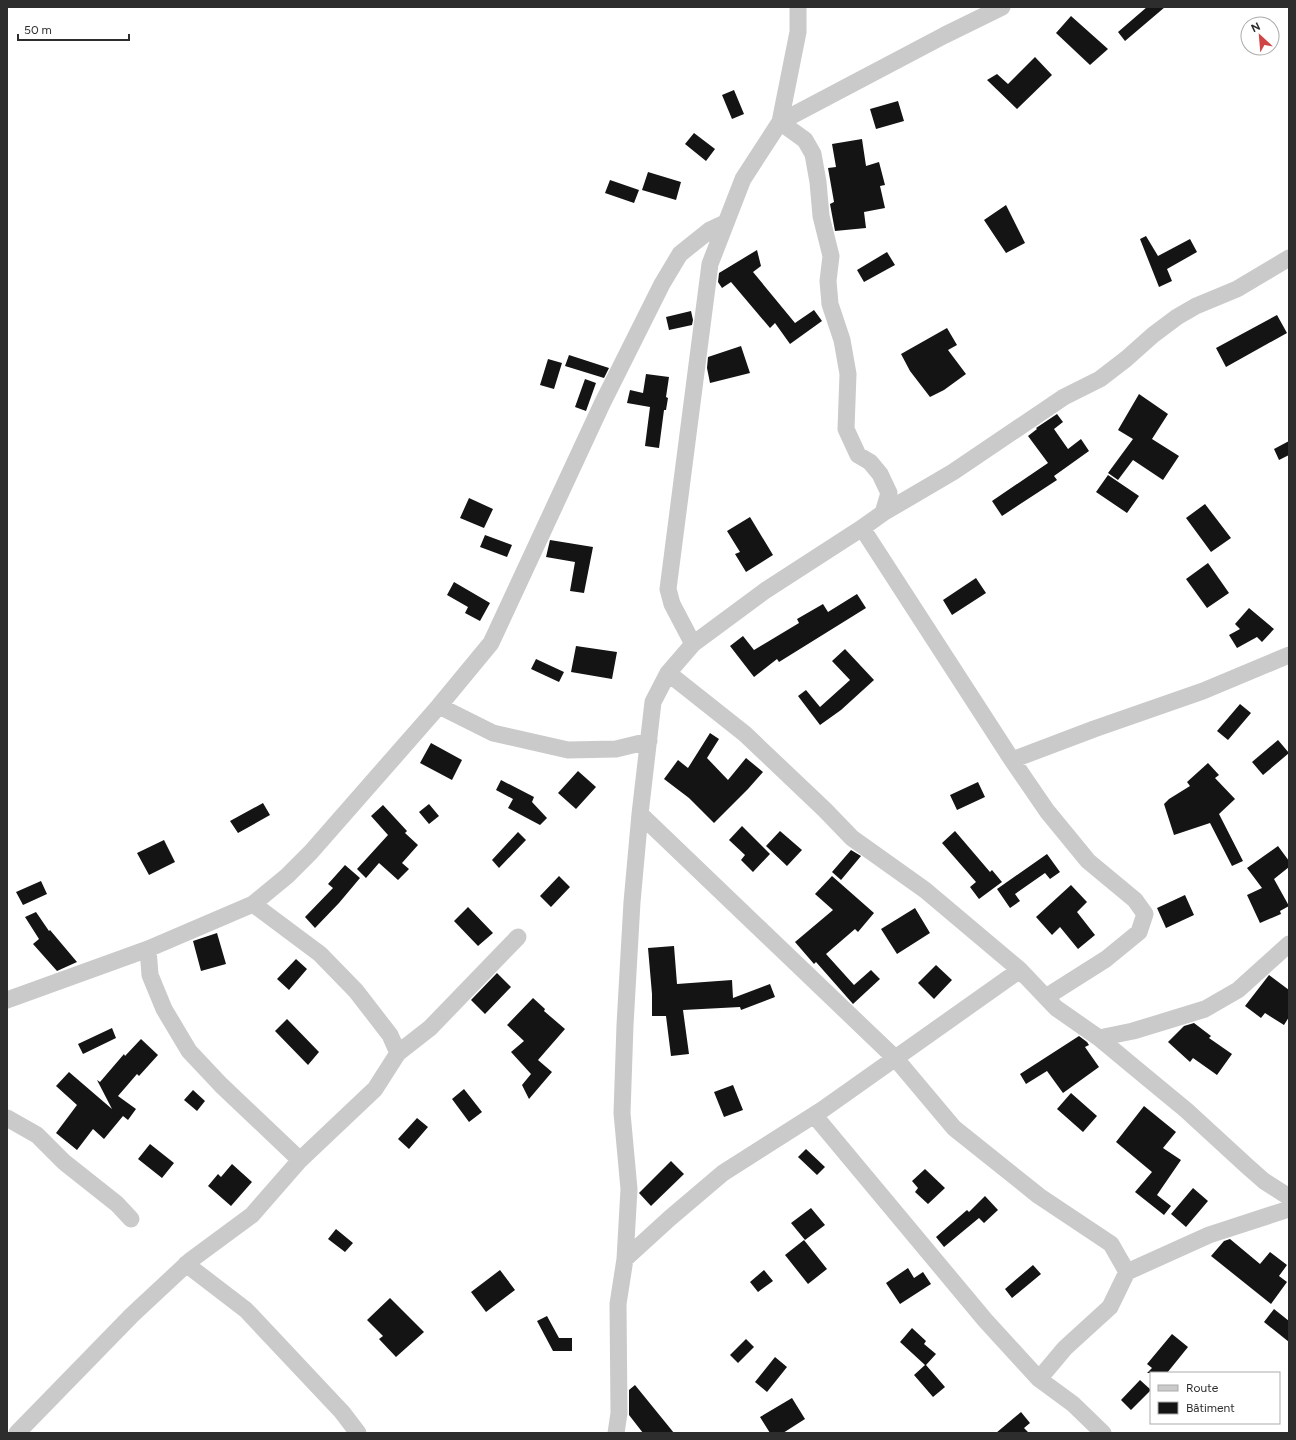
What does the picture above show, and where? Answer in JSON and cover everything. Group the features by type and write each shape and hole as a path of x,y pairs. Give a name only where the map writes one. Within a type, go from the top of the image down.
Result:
{"street":[{"path":"693,644 672,604 668,589 710,264 743,179 780,122 798,32 798,7"},
{"path":"780,122 945,35 1002,7"},
{"path":"780,122 805,140 813,154 818,182 821,216 831,256 828,280 830,304 842,340 848,374 846,429 858,455 870,462 880,474 889,493 883,513"},
{"path":"7,1000 148,949 253,904 287,876 311,852 439,706 491,643 602,404 662,284 680,254 710,230 725,223"},
{"path":"616,1433 619,1412 618,1304 625,1259 629,1189 622,1113 630,933 640,814 653,702 668,673 693,644 766,590 883,513 953,472 1064,397 1100,378 1126,359 1153,335 1177,317 1196,306 1237,288 1289,258"},
{"path":"862,528 1012,760 1047,811 1088,860 1135,900 1145,914 1139,932 1106,959 1046,997"},
{"path":"1012,760 1094,729 1203,691 1289,655"},
{"path":"668,673 745,734 825,810 852,838 925,890 1020,970 1056,1008 1099,1038 1186,1110 1264,1181 1289,1197"},
{"path":"439,706 493,733 568,750 616,749 649,740"},
{"path":"640,814 896,1059 954,1128 1039,1196 1111,1244 1127,1272"},
{"path":"253,904 320,954 351,985 390,1035 398,1053"},
{"path":"17,1433 132,1315 186,1264 252,1215 300,1160 375,1089 398,1053 430,1028 518,937"},
{"path":"1099,1038 1133,1030 1205,1009 1238,990 1289,944"},
{"path":"148,949 150,975 164,1009 189,1051 221,1085 300,1160"},
{"path":"625,1259 723,1172 814,1115 896,1059 1020,970"},
{"path":"814,1115 985,1320 1039,1379 1073,1404 1103,1433"},
{"path":"7,1118 37,1135 64,1162 117,1204 131,1219"},
{"path":"1039,1379 1065,1348 1110,1307 1127,1272 1209,1235 1289,1209"},
{"path":"186,1264 246,1310 342,1412 358,1433"},
{"path":"619,1412 624,1433"}],"building":[{"path":"1147,7 1165,7 1125,41 1118,32"},
{"path":"1071,16 1108,49 1090,65 1056,33"},
{"path":"1035,57 1052,75 1017,109 987,80 997,74 1008,84"},
{"path":"734,90 744,114 732,119 722,95"},
{"path":"898,101 904,121 876,129 870,109"},
{"path":"694,133 715,149 706,161 685,144"},
{"path":"862,139 866,166 879,162 885,185 880,186 885,208 864,212 866,228 835,231 830,204 834,202 828,168 836,167 832,144"},
{"path":"648,172 681,182 676,200 642,190"},
{"path":"610,180 639,190 634,203 605,193"},
{"path":"1006,205 1025,243 1006,253 984,220"},
{"path":"1146,236 1158,256 1190,239 1197,252 1167,269 1172,281 1159,287 1140,239"},
{"path":"757,250 761,266 753,272 795,323 814,310 822,321 790,344 775,323 770,328 731,282 722,288 718,282 719,273"},
{"path":"887,252 895,265 864,282 857,270"},
{"path":"691,311 693,320 692,325 669,330 666,317"},
{"path":"1277,315 1287,333 1226,367 1216,348"},
{"path":"947,328 957,345 948,350 966,374 944,390 930,397 910,371 901,354"},
{"path":"741,346 750,373 710,383 707,368 708,357"},
{"path":"569,355 609,368 604,378 565,366"},
{"path":"548,359 562,363 554,389 540,385"},
{"path":"646,374 669,377 666,397 668,398 666,410 664,410 659,448 645,446 650,407 627,403 630,390 643,393"},
{"path":"585,379 596,383 586,411 575,407"},
{"path":"1139,394 1168,414 1152,439 1179,456 1163,480 1133,460 1118,480 1108,473 1133,439 1118,430"},
{"path":"1057,414 1063,422 1054,429 1068,449 1081,439 1089,451 1054,476 1057,480 1002,516 992,501 1048,463 1028,436 1037,429 1036,428"},
{"path":"1289,441 1289,455 1279,460 1274,449"},
{"path":"1108,475 1139,496 1127,513 1096,492"},
{"path":"469,498 493,509 484,528 460,518"},
{"path":"1205,504 1231,538 1211,552 1186,518"},
{"path":"750,517 773,555 746,572 735,554 740,552 727,531"},
{"path":"485,535 512,545 507,557 480,547"},
{"path":"550,540 593,547 584,593 570,591 575,562 546,557"},
{"path":"1208,563 1229,593 1207,608 1186,579"},
{"path":"976,578 986,593 952,615 943,600"},
{"path":"454,582 490,603 480,621 465,613 468,607 447,595"},
{"path":"857,594 866,608 779,662 777,659 754,677 730,646 743,636 754,650 799,623 797,619 823,604 828,612"},
{"path":"1249,608 1274,629 1262,642 1257,637 1237,648 1229,635 1240,629 1235,624"},
{"path":"576,646 617,652 612,679 571,672"},
{"path":"845,649 874,680 841,710 820,725 798,696 806,690 820,707 850,680 832,661"},
{"path":"536,659 564,672 559,682 531,669"},
{"path":"1240,704 1251,713 1228,740 1217,731"},
{"path":"710,733 719,739 707,758 728,780 746,758 763,772 714,823 689,798 664,779 678,760 688,768"},
{"path":"1278,740 1289,753 1263,775 1252,762"},
{"path":"431,743 462,760 452,780 420,763"},
{"path":"1208,763 1219,775 1215,778 1235,799 1219,814 1243,861 1232,866 1210,823 1174,835 1164,804 1169,799 1190,786 1187,782"},
{"path":"578,771 596,787 576,809 558,793"},
{"path":"501,780 534,797 532,802 547,818 540,825 508,808 513,799 496,790"},
{"path":"978,782 985,797 957,810 950,795"},
{"path":"263,803 270,815 238,833 230,821"},
{"path":"429,804 439,816 429,824 419,812"},
{"path":"383,805 407,831 405,833 418,845 402,863 409,869 398,880 379,863 366,878 357,869 388,835 371,816"},
{"path":"742,826 770,854 753,872 741,860 745,855 729,840"},
{"path":"780,831 802,850 787,866 766,846"},
{"path":"955,831 990,872 992,870 1002,882 979,899 970,887 976,882 942,843"},
{"path":"518,832 526,840 499,868 492,860"},
{"path":"164,840 175,862 149,875 137,853"},
{"path":"1278,846 1289,861 1289,867 1274,879 1289,906 1280,911 1281,914 1260,923 1247,895 1262,888 1247,868"},
{"path":"851,850 861,856 841,880 832,872"},
{"path":"1047,854 1060,872 1050,879 1045,873 1015,894 1020,901 1010,908 997,889"},
{"path":"345,865 360,878 315,928 305,917 333,888 328,884"},
{"path":"559,876 570,887 551,907 540,896"},
{"path":"832,876 874,913 858,932 855,929 826,954 854,985 871,970 880,979 853,1004 816,962 814,964 795,942 833,910 815,894"},
{"path":"41,881 47,894 23,905 16,892"},
{"path":"1071,885 1087,902 1077,912 1095,935 1078,949 1060,927 1052,935 1036,917"},
{"path":"1185,895 1194,915 1166,928 1157,908"},
{"path":"468,907 493,933 478,946 454,921"},
{"path":"915,908 930,933 897,954 881,929"},
{"path":"36,912 49,931 50,930 77,962 57,971 33,944 39,939 25,917"},
{"path":"217,933 226,964 201,971 193,941"},
{"path":"674,946 677,984 732,980 733,998 770,984 775,997 741,1010 740,1007 683,1010 689,1054 671,1056 666,1016 652,1016 652,994 648,948"},
{"path":"296,959 307,969 289,990 277,979"},
{"path":"936,965 952,980 934,999 918,983"},
{"path":"497,973 511,987 485,1014 471,1000"},
{"path":"1269,975 1289,990 1289,1017 1284,1025 1265,1013 1261,1018 1245,1006"},
{"path":"533,998 545,1009 544,1011 565,1029 538,1060 552,1072 529,1099 522,1085 531,1074 511,1052 524,1041 507,1025"},
{"path":"287,1019 319,1052 308,1065 275,1031"},
{"path":"1194,1023 1211,1036 1209,1038 1232,1054 1217,1075 1193,1058 1190,1062 1168,1042 1184,1026"},
{"path":"112,1028 116,1038 83,1054 78,1044"},
{"path":"1079,1036 1089,1045 1085,1047 1099,1067 1063,1093 1047,1071 1026,1084 1020,1074"},
{"path":"141,1039 158,1055 139,1076 137,1074 118,1096 136,1109 128,1120 123,1116 104,1139 93,1129 77,1150 56,1133 77,1105 56,1086 69,1072 112,1109 97,1080 100,1082 124,1054 125,1056"},
{"path":"733,1085 743,1110 724,1117 714,1092"},
{"path":"464,1089 482,1112 469,1122 452,1099"},
{"path":"193,1090 205,1101 197,1111 184,1100"},
{"path":"1071,1093 1097,1116 1083,1132 1057,1109"},
{"path":"1144,1106 1176,1132 1163,1148 1181,1160 1157,1195 1171,1206 1164,1215 1135,1192 1152,1172 1116,1142"},
{"path":"417,1118 428,1127 409,1149 398,1139"},
{"path":"150,1144 174,1163 162,1178 138,1159"},
{"path":"806,1149 825,1167 817,1175 798,1157"},
{"path":"671,1161 684,1174 651,1206 639,1193"},
{"path":"232,1164 252,1182 231,1206 208,1186 218,1174 221,1177"},
{"path":"925,1169 945,1188 928,1204 915,1192 918,1188 912,1181"},
{"path":"1193,1188 1208,1201 1186,1227 1171,1214"},
{"path":"985,1196 998,1210 984,1223 979,1218 944,1247 936,1237 967,1210 969,1212"},
{"path":"811,1208 825,1225 805,1240 791,1223"},
{"path":"336,1229 353,1243 345,1252 328,1239"},
{"path":"1230,1239 1260,1264 1270,1252 1287,1265 1279,1276 1287,1282 1271,1304 1211,1256 1224,1241"},
{"path":"804,1240 827,1269 808,1284 785,1255"},
{"path":"1033,1265 1041,1274 1012,1298 1005,1289"},
{"path":"908,1268 914,1278 923,1272 931,1284 900,1304 886,1283"},
{"path":"500,1270 515,1290 486,1312 471,1292"},
{"path":"764,1270 773,1281 758,1292 750,1282"},
{"path":"390,1298 424,1332 396,1357 379,1339 383,1336 367,1320"},
{"path":"1274,1309 1289,1321 1289,1342 1264,1322"},
{"path":"547,1316 559,1338 572,1338 572,1351 553,1351 537,1321"},
{"path":"912,1328 926,1341 924,1344 936,1354 926,1365 945,1387 933,1397 914,1375 925,1365 900,1342"},
{"path":"1172,1334 1188,1347 1168,1372 1147,1373 1152,1368 1147,1364"},
{"path":"746,1339 754,1347 738,1363 730,1355"},
{"path":"775,1357 787,1367 767,1392 755,1382"},
{"path":"1140,1380 1150,1389 1150,1391 1131,1410 1121,1400"},
{"path":"635,1385 674,1433 643,1433 629,1415 629,1390"},
{"path":"792,1398 805,1419 783,1433 770,1433 760,1417"},
{"path":"1021,1412 1030,1423 1024,1428 1029,1433 996,1433"}]}
